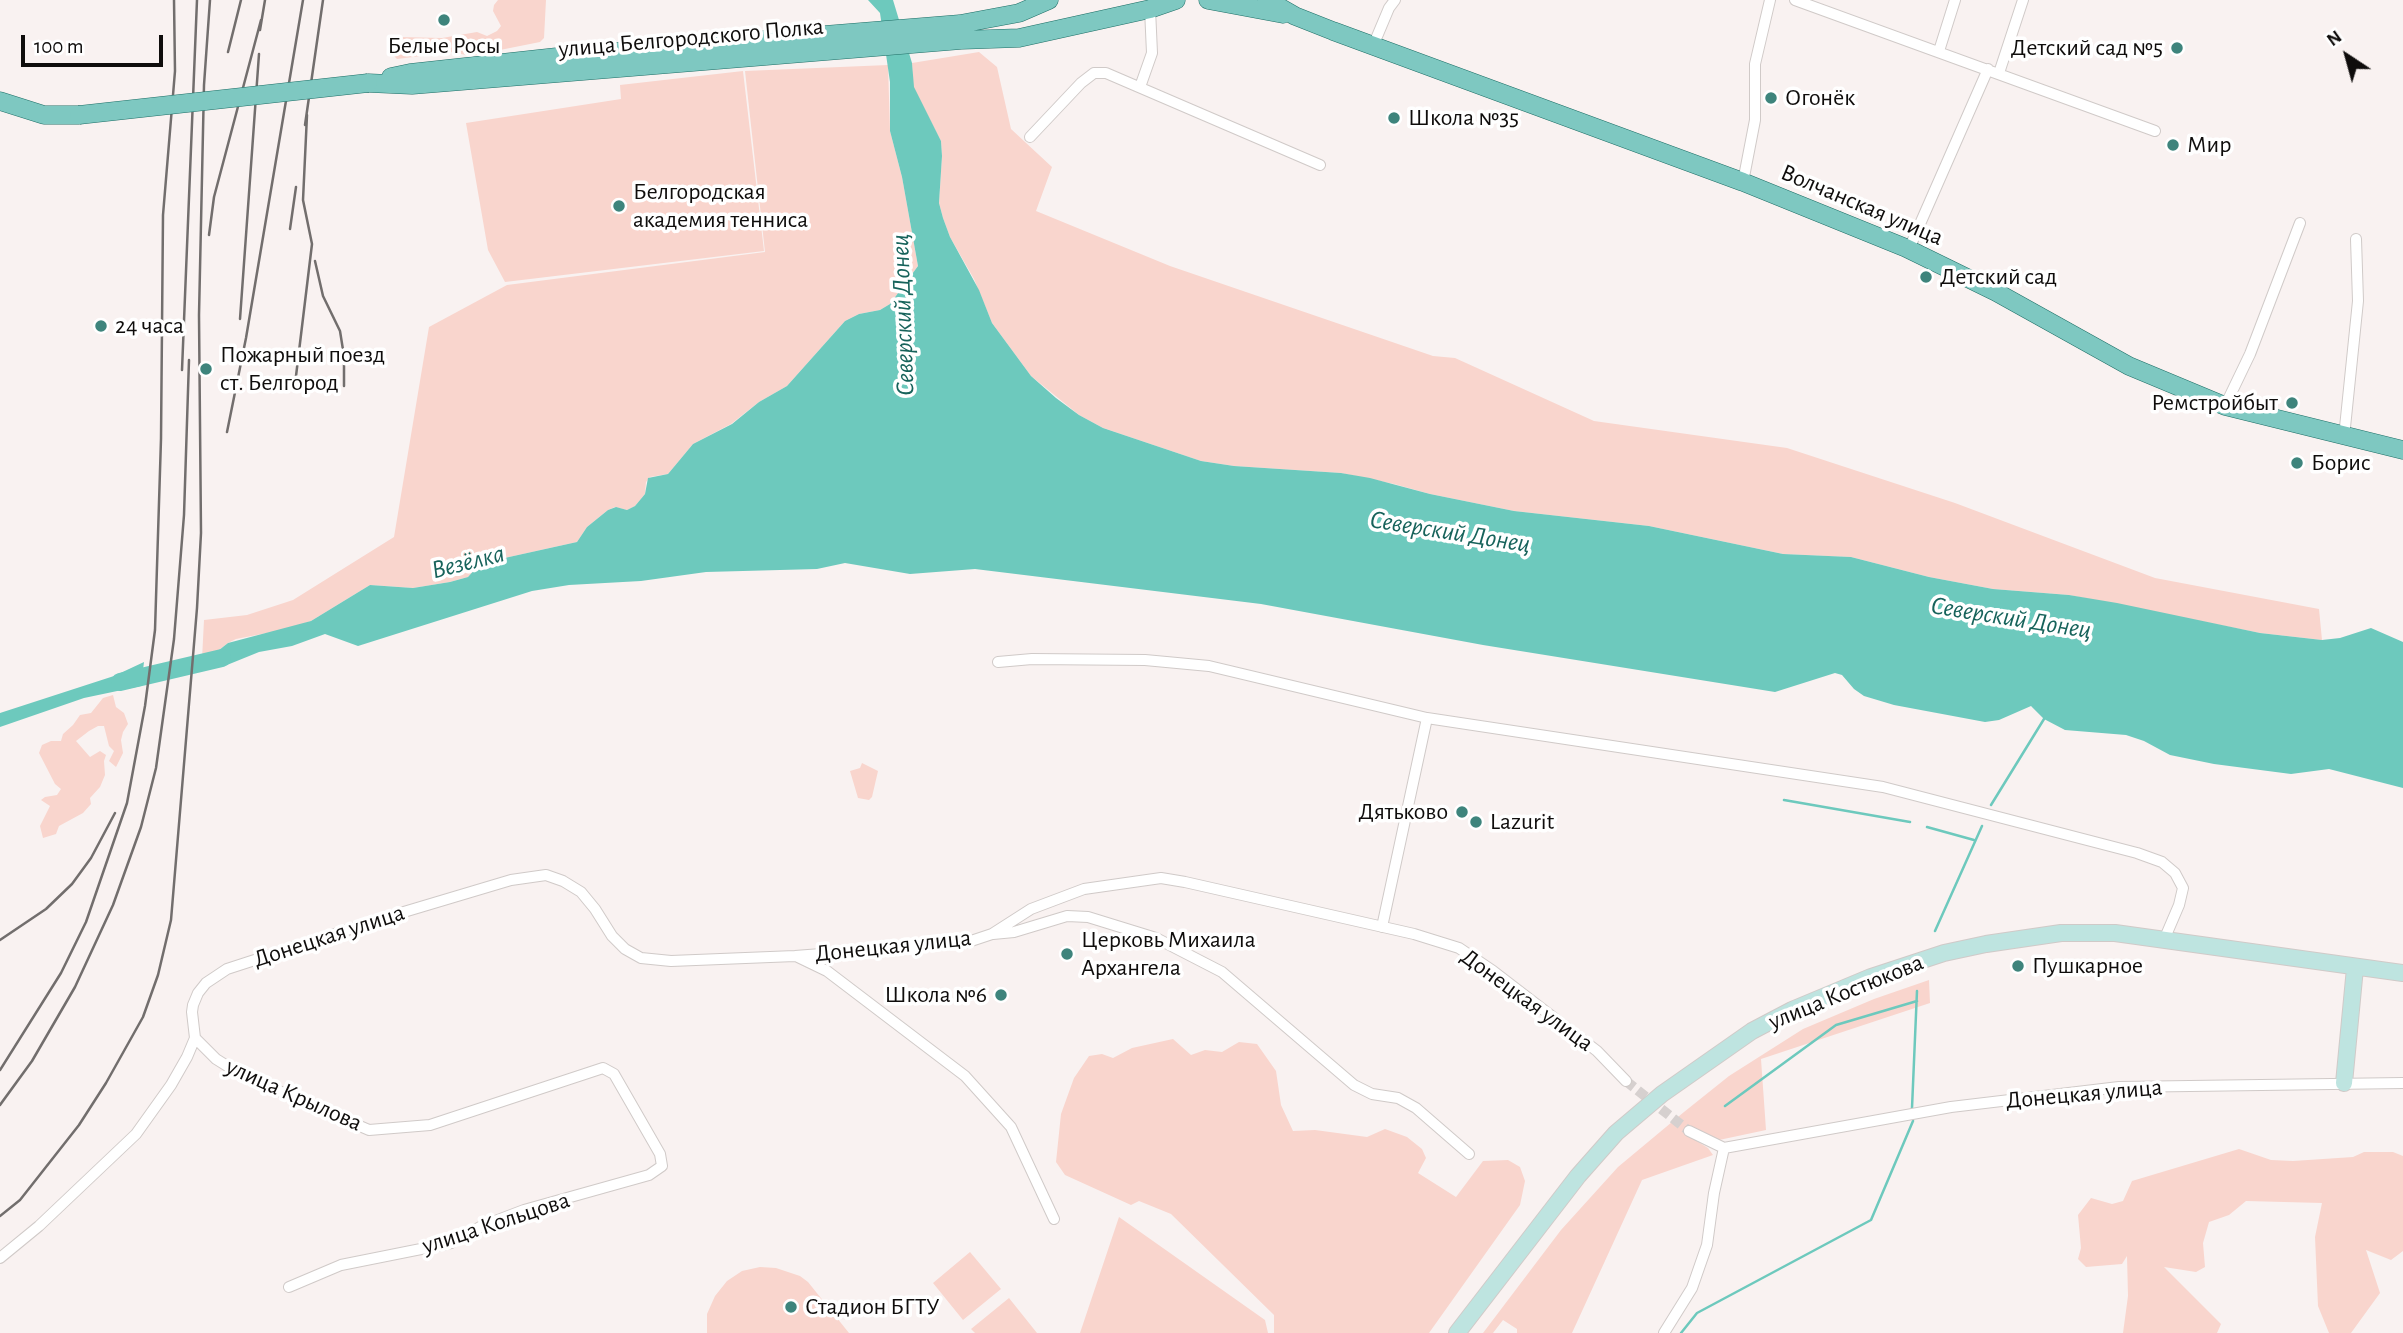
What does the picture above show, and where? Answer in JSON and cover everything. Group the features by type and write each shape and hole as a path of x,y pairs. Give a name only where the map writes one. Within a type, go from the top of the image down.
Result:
{"main road":[{"path":"961,32 1049,0"},
{"name":"улица Белгородского Полка","path":"0,101 44,115 79,115 368,83 412,85 961,32 1019,38 1148,4 1176,0"},
{"path":"1208,0 1295,16"},
{"path":"1267,0 1295,16"},
{"name":"Волчанская улица","path":"1295,16 1743,182 1909,249 1996,292 2129,366 2225,406 2403,450"},
{"name":"улица Костюкова","path":"1457,1333 1546,1215 1616,1133 1662,1094 1752,1031 1871,976 1944,953 2061,933 2115,933 2403,973"},
{"path":"2344,1083 2355,968"}],"street":[{"path":"1373,46 1395,0"},
{"path":"1743,182 1755,120 1755,64 1770,0"},
{"path":"1795,0 2155,131"},
{"path":"1939,51 1955,0"},
{"path":"1909,249 1994,71 2023,0"},
{"path":"1140,87 1152,52 1148,4"},
{"path":"1030,137 1081,83 1094,74 1107,73 1321,165"},
{"path":"2225,406 2250,354 2300,223"},
{"path":"2344,437 2358,301 2356,239"},
{"path":"998,662 1032,659 1145,660 1209,666 1427,718 1882,786 2137,853 2162,862 2175,873 2183,888 2164,940"},
{"path":"1382,927 1427,718"},
{"name":"Донецкая улица","path":"195,1038 192,1012 198,993 206,983 227,969 472,891 534,876 554,878 581,892 612,936 625,949 641,958 671,961 795,956 965,943 992,934 1031,909 1084,889 1161,878 1414,934 1459,948 1597,1051 1626,1081"},
{"path":"992,934 1014,932 1067,916 1088,917 1156,938 1222,972 1354,1085 1372,1094 1398,1098 1416,1108 1468,1154"},
{"path":"795,956 827,971 965,1076 1011,1127 1054,1219"},
{"path":"0,1258 39,1226 136,1134 171,1085 195,1038"},
{"name":"улица Крылова","path":"195,1038 216,1059 240,1074 369,1130 430,1125 604,1068 614,1074 660,1154 662,1166"},
{"name":"Донецкая улица","path":"1724,1148 1951,1107 2119,1087 2403,1083"},
{"path":"1664,1333 1692,1288 1707,1245 1724,1148 1689,1132"},
{"name":"улица Кольцова","path":"289,1287 341,1265 451,1243 482,1226 524,1210 649,1175 662,1166"}],"shaded area":[{"path":"498,0 546,0 544,38 540,42 470,56 453,52 397,59 389,51 393,40 400,37 442,38 477,32 487,36 501,26 493,11"},
{"path":"979,52 997,67 1011,129 1052,167 1036,211 1170,266 1433,356 1455,358 1594,421 1787,448 1955,503 2155,578 2319,609 2322,640 2260,633 2069,595 1993,589 1929,577 1851,557 1783,554 1649,526 1514,511 1341,473 1234,466 1201,461 1103,428 1079,415 1031,376 992,323 974,279 950,237 943,218 939,203 941,141 913,87 912,63"},
{"path":"888,65 890,131 902,177 918,266 890,304 845,321 787,386 759,402 731,424 693,444 668,474 650,477 646,482 645,494 635,506 627,510 615,507 608,510 587,527 577,542 500,559 489,558 480,563 468,577 450,582 413,588 370,585 311,621 288,629 236,639 210,657 202,659 204,620 247,615 293,600 394,537 429,327 507,285 765,252 745,71"},
{"name":"Белгородская академия тенниса","path":"743,71 764,251 505,282 488,250 466,123 621,99 620,85"},
{"path":"113,695 116,707 124,713 128,724 121,740 123,753 116,767 109,761 114,751 109,746 104,726 98,726 76,741 90,757 100,751 106,755 105,775 100,787 90,798 91,804 83,813 59,826 56,834 43,838 40,826 50,806 41,800 57,795 61,789 55,784 39,753 42,745 61,741 63,734 80,715 91,713 103,698"},
{"path":"862,763 878,771 869,800 858,798 850,771 860,768"},
{"path":"1929,980 1930,1003 1761,1059 1766,1130 1719,1140 1689,1125 1684,1133 1708,1148 1713,1155 1642,1180 1572,1333 1517,1333 1517,1329 1503,1320 1493,1333 1483,1333 1561,1230 1618,1167 1729,1076 1803,1029 1874,999"},
{"path":"1173,1039 1191,1055 1205,1050 1222,1052 1239,1042 1257,1044 1276,1071 1281,1105 1293,1131 1315,1130 1367,1137 1385,1129 1407,1137 1422,1149 1426,1158 1418,1173 1456,1197 1483,1161 1508,1160 1520,1167 1525,1181 1520,1205 1429,1333 1274,1333 1274,1315 1171,1214 1139,1201 1131,1205 1065,1175 1056,1162 1061,1114 1074,1078 1089,1056 1102,1054 1113,1058 1132,1048"},
{"path":"2239,1149 2271,1160 2293,1161 2353,1157 2364,1152 2393,1152 2403,1156 2403,1251 2391,1260 2366,1250 2380,1293 2351,1333 2329,1333 2318,1306 2315,1237 2322,1203 2246,1201 2229,1215 2209,1222 2203,1243 2205,1267 2196,1272 2164,1267 2221,1324 2217,1333 2123,1333 2128,1296 2127,1256 2122,1264 2086,1267 2078,1259 2081,1248 2078,1215 2091,1198 2112,1204 2123,1201 2132,1181"},
{"path":"1119,1217 1265,1320 1268,1333 1080,1333"},
{"path":"970,1252 1001,1289 963,1320 933,1283"},
{"path":"760,1267 776,1268 800,1276 808,1282 849,1333 707,1333 707,1314 715,1296 727,1281 742,1271"},
{"path":"1009,1298 1037,1333 975,1333 971,1329"}],"water":[{"name":"Северский Донец","path":"868,0 893,0 912,63 914,87 941,141 939,203 943,218 950,237 979,290 992,323 1031,376 1079,415 1103,428 1201,461 1234,466 1341,473 1514,511 1649,526 1783,554 1851,557 1929,577 1993,589 2069,595 2260,633 2322,640 2340,638 2371,628 2403,642 2403,788 2329,769 2291,774 2170,755 2126,735 2065,730 2044,719 2031,706 1999,720 1985,722 1894,705 1864,696 1842,675 1835,673 1775,692 1483,645 1261,604 975,569 910,574 845,563 817,569 706,572 641,581 569,585 532,591 358,646 325,634 292,646 259,652 227,665 202,670 202,659 228,643 311,621 370,585 413,588 450,582 468,577 484,559 500,559 577,542 587,527 608,510 616,507 627,510 635,506 645,494 648,478 668,474 693,444 732,424 759,402 787,386 845,321 890,304 918,266 902,177 890,131 890,82 880,13"},
{"path":"144,662 141,686 84,698 0,727 0,713 114,676"}],"waterway":[{"name":"Везёлка","path":"120,682 222,658"},
{"path":"1991,805 2044,719"},
{"path":"1784,800 1910,822"},
{"path":"1935,931 1982,826"},
{"path":"1927,827 1974,840"},
{"path":"1912,1108 1917,991"},
{"path":"1725,1106 1836,1025 1917,1001"},
{"path":"1681,1333 1697,1313 1871,1220 1913,1121"}],"tunnel":[{"path":"1626,1081 1689,1131"}],"railway":[{"path":"0,1070 61,973 86,922 127,803 145,706 155,630 161,439 163,215 175,71 174,0"},
{"path":"182,370 197,0"},
{"path":"0,1216 20,1200 79,1125 106,1083 143,1017 158,975 171,920 201,533 199,315 204,85 210,0"},
{"path":"228,52 241,0"},
{"path":"260,30 265,0"},
{"path":"227,432 246,338 303,0"},
{"path":"305,125 323,0"},
{"path":"209,235 214,197 261,20"},
{"path":"240,319 259,54"},
{"path":"296,376 312,244 303,200 307,115"},
{"path":"290,229 296,187"},
{"path":"315,261 323,296 340,331 344,356 344,386"},
{"path":"0,1105 32,1061 75,987 113,905 141,827 156,768 174,639 184,515 189,360"},
{"path":"0,940 46,909 72,884 91,858 115,813"}],"place":[{"name":"Белые Росы","path":"444,20"},
{"name":"Детский сад №5","path":"2177,48"},
{"name":"Огонёк","path":"1771,98"},
{"name":"Школа №35","path":"1394,118"},
{"name":"Мир","path":"2173,145"},
{"name":"Белгородская академия тенниса","path":"619,206"},
{"name":"Детский сад","path":"1926,277"},
{"name":"24 часа","path":"101,326"},
{"name":"Пожарный поезд ст. Белгород","path":"206,369"},
{"name":"Ремстройбыт","path":"2292,403"},
{"name":"Борис","path":"2297,463"},
{"name":"Дятьково","path":"1462,812"},
{"name":"Lazurit","path":"1476,822"},
{"name":"Церковь Михаила Архангела","path":"1067,954"},
{"name":"Пушкарное","path":"2018,966"},
{"name":"Школа №6","path":"1001,995"},
{"name":"Стадион БГТУ","path":"791,1307"}]}
